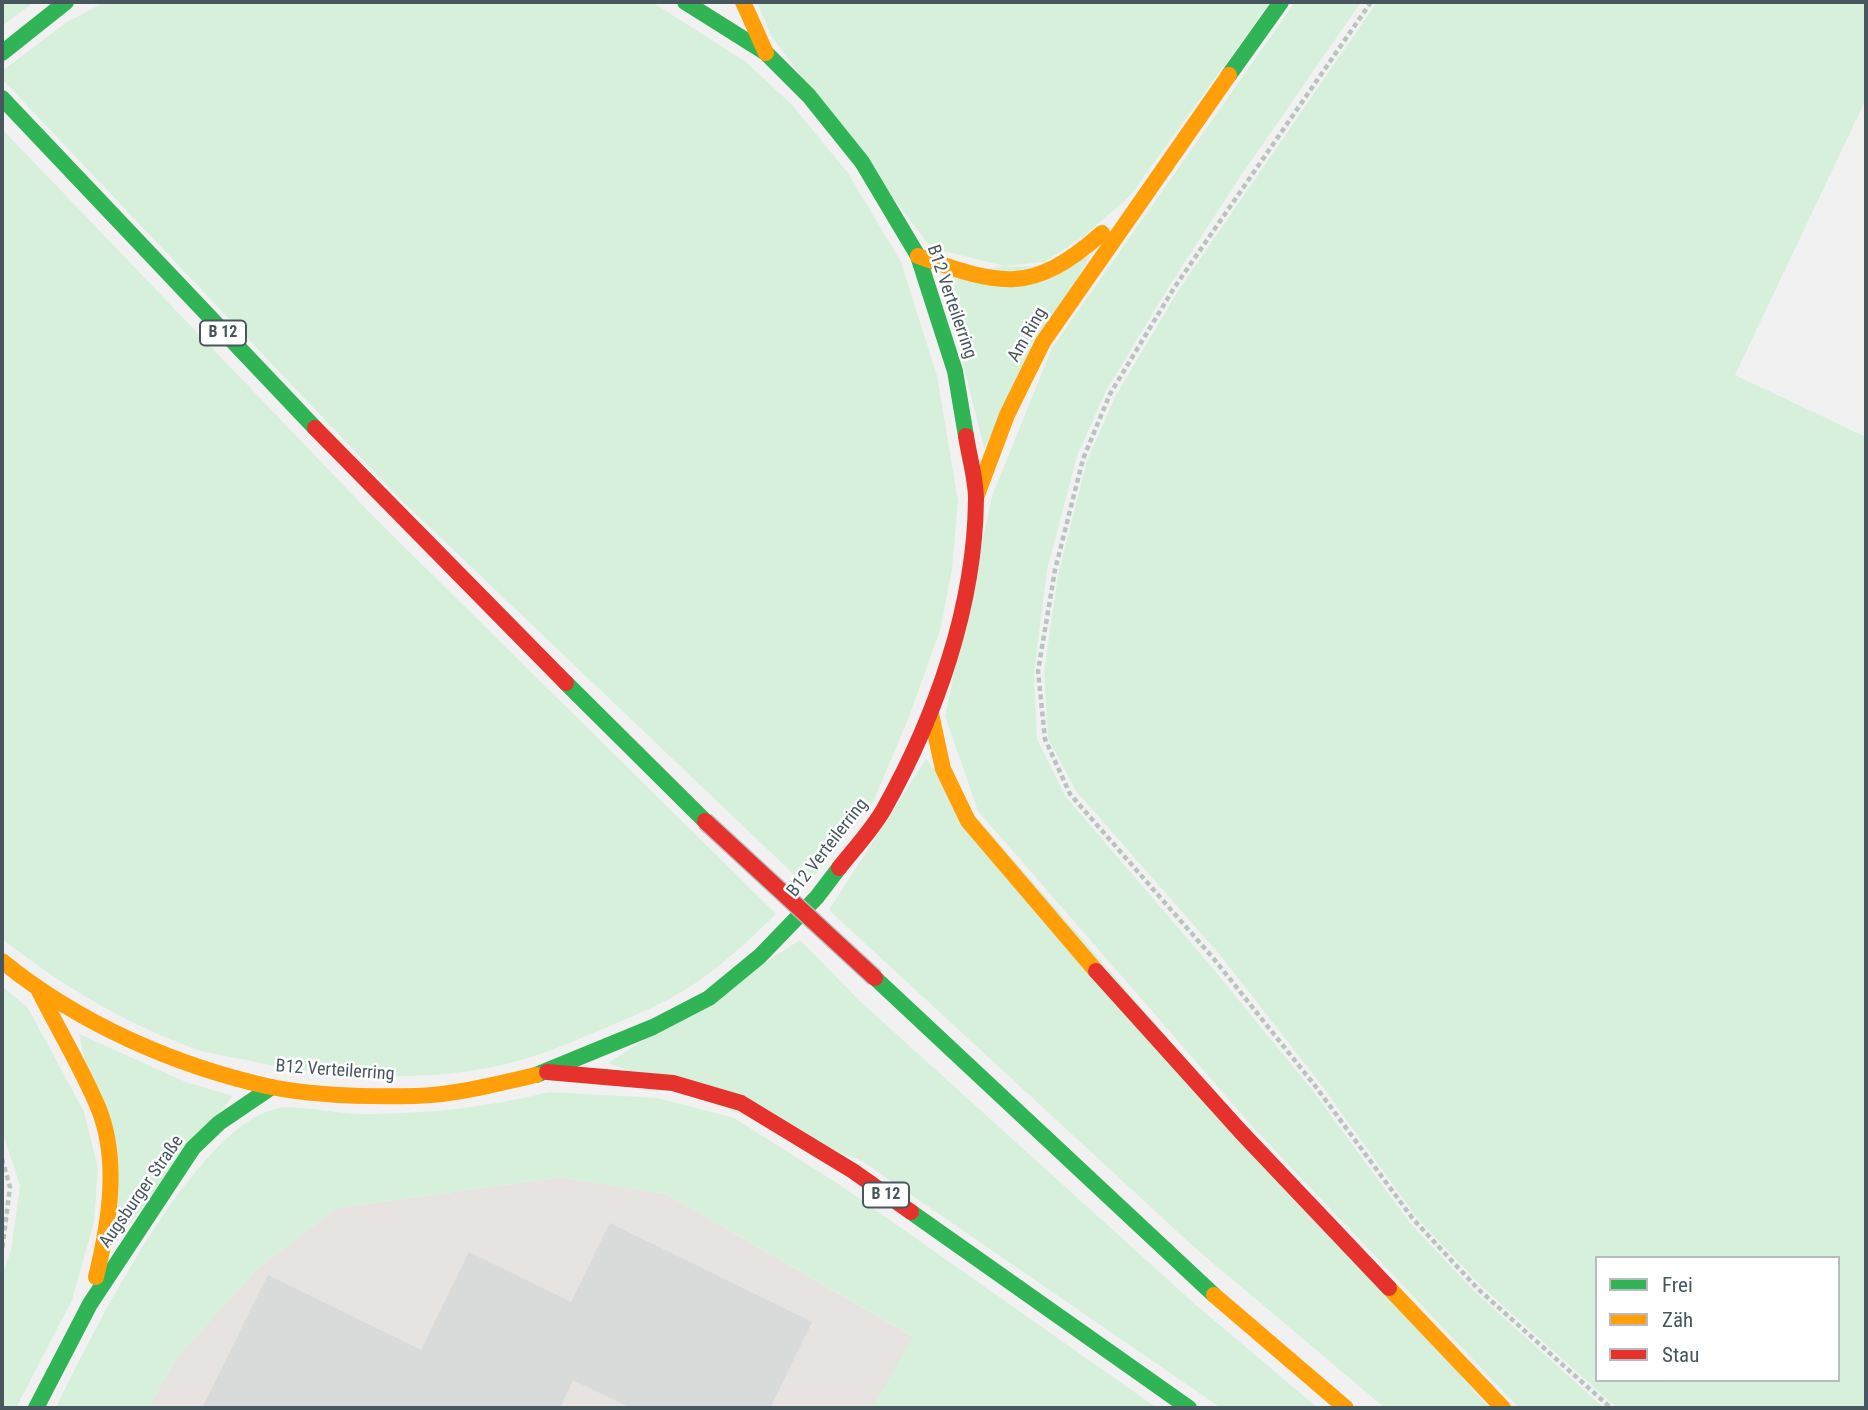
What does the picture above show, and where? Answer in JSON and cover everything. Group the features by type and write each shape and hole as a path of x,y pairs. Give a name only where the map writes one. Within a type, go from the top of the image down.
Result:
{"main road":[{"path":"2,53 66,2"},
{"name":"B12 Verteilerring","path":"2,961 39,991 126,1038 193,1065 272,1087 342,1094 417,1096 490,1086 547,1072 653,1027 709,998 760,956 817,897 883,811 931,714 956,631 970,570 976,496 955,371 918,256 862,162 809,96 766,53 685,2"},
{"path":"743,2 766,53"},
{"name":"Am Ring","path":"976,496 1007,415 1043,342 1136,204 1281,2"},
{"name":"B 12","path":"2,98 58,161 387,506 705,821 1214,1295 1346,1408"},
{"name":"Am Ring","path":"918,256 978,276 1010,279 1043,276 1067,262 1136,204"},
{"path":"931,714 943,769 968,821 1062,933 1241,1132 1503,1408"},
{"name":"Augsburger Straße","path":"39,991 99,1109 110,1166 109,1222 90,1304"},
{"name":"B 12","path":"547,1072 673,1083 741,1103 853,1171 1189,1408"},
{"name":"Augsburger Straße","path":"37,1408 90,1304 194,1148 219,1124 272,1087"}],"path":[{"path":"1371,2 1174,288 1110,394 1083,459 1055,570 1038,671 1045,739 1070,794 1214,959 1316,1087 1413,1219 1478,1289 1611,1408"},
{"path":"2,1159 10,1187 2,1251"}],"shaded area":[{"path":"561,1177 666,1194 914,1337 873,1408 148,1408 177,1357 258,1268 337,1208"}],"green space":[{"path":"2,2 34,2 2,26"},
{"path":"105,2 652,2 746,62 792,105 848,173 901,262 937,376 958,501 952,569 941,627 909,717 873,802 806,886 399,498 2,79 2,71 67,22"},
{"path":"757,2 1270,2 1130,196 1084,236 1038,266 1009,267 931,248 771,36"},
{"path":"1295,2 1361,2 1240,177 1168,288 1106,391 1077,456 1047,570 1034,674 1037,739 1065,796 1210,965 1313,1091 1410,1223 1475,1292 1604,1408 1519,1408 1251,1125 978,811 945,716 992,496 1052,348"},
{"path":"1377,2 1866,2 1866,99 1735,375 1866,437 1866,1408 1617,1408 1481,1286 1417,1218 1320,1083 1220,955 1076,791 1048,738 1044,672 1058,575 1087,461 1115,397 1178,291"},
{"path":"2,129 372,515 776,914 710,973 678,994 644,1011 541,1054 468,1071 430,1075 315,1072 195,1049 94,1002 2,939"},
{"path":"1090,256 984,448 941,274"},
{"path":"926,759 1489,1408 1385,1408 1194,1247 829,910"},
{"path":"800,940 863,1004 1197,1306 1318,1408 1221,1408 862,1161 608,1063"},
{"path":"2,986 28,1008 84,1112 98,1168 94,1222 72,1300 16,1408 2,1408 2,1274 11,1251 20,1185 2,1131"},
{"path":"79,1034 186,1082 233,1096 123,1232"},
{"path":"549,1092 658,1098 734,1118 840,1185 1157,1408 873,1408 913,1336 666,1194 561,1177 337,1208 258,1268 177,1357 148,1408 56,1408 119,1286 148,1239 179,1193 211,1154 243,1125 275,1109 283,1108 360,1114 409,1113 478,1106"}],"building":[{"path":"610,1223 812,1322 770,1408 631,1408 573,1380 560,1408 202,1408 268,1275 421,1350 469,1252 571,1302"}],"traffic: fast":[{"path":"2,53 66,2"},
{"path":"685,2 766,53 809,96 862,162 918,256 955,371 966,436"},
{"path":"1229,75 1281,2"},
{"path":"2,98 315,428"},
{"path":"566,683 705,821"},
{"path":"536,1075 653,1027 709,998 760,956 817,897 839,868"},
{"path":"875,978 1214,1295"},
{"path":"36,1408 90,1304 193,1148 219,1123 272,1087"},
{"path":"911,1212 1189,1408"}],"traffic: slow":[{"path":"743,2 766,53"},
{"path":"977,495 1007,415 1043,342 1229,75"},
{"path":"918,256 972,274 1015,279 1055,267 1102,233"},
{"path":"931,714 943,769 968,821 1096,971"},
{"path":"2,961 63,1004 129,1039 199,1067 271,1087 343,1095 415,1096 461,1091 536,1075"},
{"path":"39,991 84,1077 105,1127 109,1148 110,1192 105,1236 96,1277"},
{"path":"1389,1288 1503,1408"},
{"path":"1214,1295 1346,1408"}],"traffic: jam":[{"path":"315,428 566,683"},
{"path":"839,868 879,817 903,773 936,698 949,659 969,580 974,539 976,491 966,436"},
{"path":"705,821 875,978"},
{"path":"1096,971 1241,1132 1389,1288"},
{"path":"547,1072 673,1083 741,1103 853,1171 911,1212"}]}
